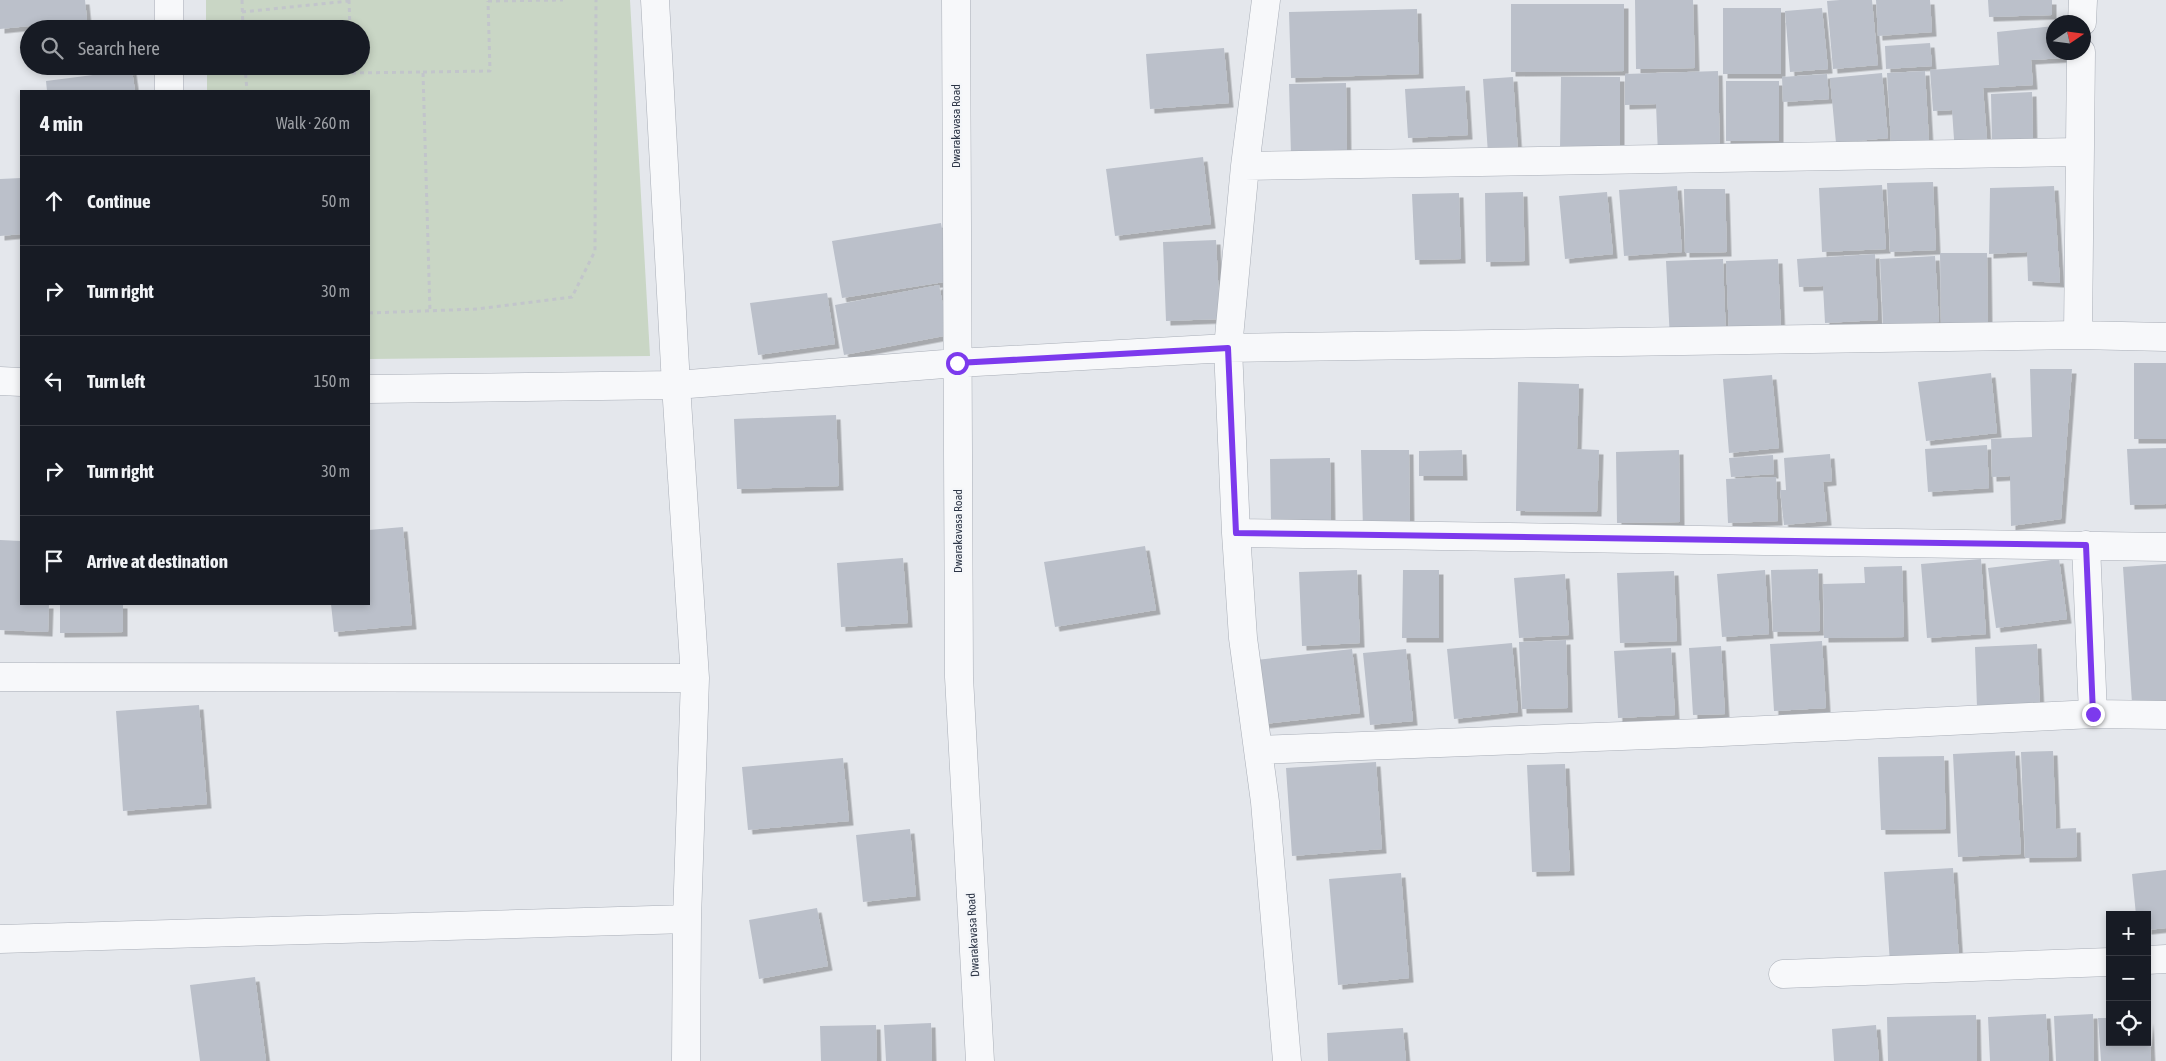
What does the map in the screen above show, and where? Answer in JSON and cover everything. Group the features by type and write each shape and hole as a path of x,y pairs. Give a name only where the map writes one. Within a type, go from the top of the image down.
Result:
{"street":[{"path":"169,0 169,20"},
{"path":"655,0 676,385 695,678 686,919 686,1061"},
{"name":"Dwarakavasa Road","path":"956,0 959,677 980,1061"},
{"path":"1266,0 1245,166 1228,348 1236,533 1243,638 1259,750 1287,1061"},
{"path":"2082,0 2082,15"},
{"path":"2078,335 2081,60"},
{"path":"169,75 169,90"},
{"path":"1245,166 2079,152"},
{"path":"370,388 676,385 957,363 1228,348 2078,335 2166,337"},
{"path":"0,381 20,382"},
{"path":"1236,533 2166,546"},
{"path":"2086,545 2093,714"},
{"path":"0,677 695,678"},
{"path":"1259,750 1701,733 2093,714 2166,715"},
{"path":"0,939 686,919"},
{"path":"2151,960 2166,959"},
{"path":"1783,974 2106,962"}],"path":[{"path":"242,0 242,20"},
{"path":"370,73 490,71 488,1 563,0"},
{"path":"370,313 477,309 572,297 595,251 596,0"},
{"path":"242,12 349,1 350,20"},
{"path":"423,72 430,312"},
{"path":"246,75 247,90"}],"green space":[{"path":"206,0 630,0 650,356 370,359 370,90 207,90 207,75 370,75 370,20 206,20"}],"building":[{"path":"0,0 85,0 87,20 20,20 20,27 0,29"},
{"path":"1635,0 1693,0 1695,68 1636,69"},
{"path":"1872,0 1878,65 1833,69 1827,1"},
{"path":"1876,0 1930,0 1932,32 1878,36"},
{"path":"1988,0 2052,0 2052,15 1989,17"},
{"path":"1511,4 1624,4 1624,71 1511,72"},
{"path":"1723,8 1781,8 1781,74 1723,74"},
{"path":"1822,8 1828,69 1790,72 1785,11"},
{"path":"1417,9 1419,74 1291,78 1289,12"},
{"path":"2046,27 2046,59 2031,60 2033,85 1983,88 1988,151 1955,154 1952,110 1933,111 1930,70 1999,65 1997,32"},
{"path":"1930,43 1932,66 1886,69 1885,46"},
{"path":"1224,48 1229,103 1150,109 1146,54"},
{"path":"1718,71 1720,154 1658,155 1656,104 1625,105 1625,74"},
{"path":"1925,71 1929,141 1891,144 1887,73"},
{"path":"1882,73 1888,138 1836,143 1830,78"},
{"path":"1827,74 1829,99 1783,102 1782,77"},
{"path":"93,75 133,75 135,90 47,90 46,81"},
{"path":"1513,77 1518,152 1488,154 1483,79"},
{"path":"1561,77 1620,77 1620,150 1560,150"},
{"path":"1726,81 1779,81 1779,141 1726,141"},
{"path":"1346,83 1347,154 1291,155 1289,84"},
{"path":"1465,86 1468,135 1408,138 1405,89"},
{"path":"2032,92 2033,143 1992,144 1991,94"},
{"path":"1203,157 1211,224 1115,236 1106,169"},
{"path":"20,178 20,234 0,236 0,179"},
{"path":"1933,182 1936,250 1890,252 1887,183"},
{"path":"1882,185 1886,249 1822,252 1819,188"},
{"path":"1677,186 1682,252 1624,256 1619,190"},
{"path":"2054,186 2060,283 2028,281 2027,252 1989,254 1990,188"},
{"path":"1684,189 1725,189 1727,252 1685,253"},
{"path":"1523,192 1525,261 1486,262 1485,193"},
{"path":"1607,192 1613,254 1565,259 1559,196"},
{"path":"1459,193 1461,259 1415,260 1412,194"},
{"path":"941,223 951,281 842,298 832,241"},
{"path":"1216,240 1220,319 1166,321 1163,242"},
{"path":"1940,253 1987,253 1988,323 1941,324"},
{"path":"1875,254 1878,320 1825,323 1823,286 1799,287 1797,259"},
{"path":"1935,256 1939,322 1883,324 1880,259"},
{"path":"1723,259 1726,338 1670,340 1666,261"},
{"path":"1778,259 1781,333 1729,335 1726,261"},
{"path":"939,285 949,335 844,355 835,305"},
{"path":"827,293 835,344 758,355 750,303"},
{"path":"2134,363 2166,363 2166,439 2134,439"},
{"path":"2030,369 2072,369 2061,519 2011,526 2010,476 1992,477 1991,439 2032,437"},
{"path":"1991,373 1997,433 1926,441 1918,382"},
{"path":"1772,375 1779,448 1729,453 1723,379"},
{"path":"1518,382 1579,384 1577,449 1599,450 1597,512 1516,511"},
{"path":"836,415 839,486 737,489 734,419"},
{"path":"1987,445 1989,488 1928,492 1925,449"},
{"path":"2166,448 2166,504 2130,505 2127,449"},
{"path":"1361,450 1409,450 1410,529 1363,530"},
{"path":"1462,450 1463,476 1419,476 1419,451"},
{"path":"1679,450 1680,522 1617,523 1616,452"},
{"path":"1830,454 1832,481 1823,482 1827,521 1784,525 1780,490 1786,490 1784,458"},
{"path":"1773,455 1774,474 1731,477 1729,458"},
{"path":"1330,458 1331,522 1271,523 1270,459"},
{"path":"1776,477 1778,521 1728,523 1726,479"},
{"path":"403,527 412,625 334,632 331,605 370,605 370,530"},
{"path":"0,540 20,541 20,605 49,605 48,632 0,630"},
{"path":"1145,546 1156,610 1055,627 1044,562"},
{"path":"903,558 908,623 841,627 837,563"},
{"path":"1981,559 1986,634 1927,638 1921,564"},
{"path":"2059,559 2067,619 1996,628 1988,568"},
{"path":"2166,564 2166,700 2132,703 2123,567"},
{"path":"1902,566 1904,637 1824,638 1823,584 1865,583 1864,567"},
{"path":"1818,569 1820,631 1773,632 1771,570"},
{"path":"1357,570 1360,643 1302,646 1299,572"},
{"path":"1403,570 1439,570 1439,638 1402,638"},
{"path":"1765,570 1769,634 1722,637 1717,574"},
{"path":"1674,571 1677,641 1620,643 1617,573"},
{"path":"1565,574 1569,635 1519,638 1514,578"},
{"path":"60,605 123,605 123,632 60,633"},
{"path":"1566,640 1568,708 1522,709 1519,642"},
{"path":"1822,641 1826,708 1774,711 1770,644"},
{"path":"1512,643 1518,712 1454,719 1447,649"},
{"path":"2037,644 2040,706 1977,708 1975,647"},
{"path":"1721,646 1725,714 1693,715 1689,648"},
{"path":"1671,648 1675,715 1618,718 1614,651"},
{"path":"1352,649 1360,713 1263,724 1256,660"},
{"path":"1406,649 1413,721 1370,725 1363,653"},
{"path":"199,705 207,804 123,811 116,711"},
{"path":"2015,751 2021,854 1958,857 1953,754"},
{"path":"2053,751 2056,829 2076,828 2077,857 2025,858 2021,752"},
{"path":"1944,756 1946,829 1881,830 1878,757"},
{"path":"843,758 849,821 748,830 742,767"},
{"path":"1376,762 1382,849 1292,856 1286,768"},
{"path":"1565,764 1570,871 1532,872 1527,765"},
{"path":"910,829 916,896 863,902 856,835"},
{"path":"1953,868 1959,959 1890,964 1884,872"},
{"path":"2166,870 2166,928 2151,930 2151,911 2136,911 2132,874"},
{"path":"1401,873 1409,978 1338,985 1329,879"},
{"path":"817,908 828,966 759,979 749,920"},
{"path":"255,977 266,1061 200,1061 190,985"},
{"path":"2046,1014 2049,1061 1990,1061 1988,1017"},
{"path":"2093,1014 2094,1061 2056,1061 2054,1016"},
{"path":"1976,1015 1977,1061 1888,1061 1887,1017"},
{"path":"2098,1018 2106,1018 2106,1046 2150,1046 2151,1061 2101,1061"},
{"path":"931,1023 932,1061 886,1061 884,1025"},
{"path":"876,1025 877,1061 821,1061 820,1026"},
{"path":"1876,1025 1879,1061 1834,1061 1832,1029"},
{"path":"1403,1028 1406,1061 1328,1061 1327,1033"}],"route":[{"path":"957,363 1228,348 1236,533 2086,545 2093,714"}]}
